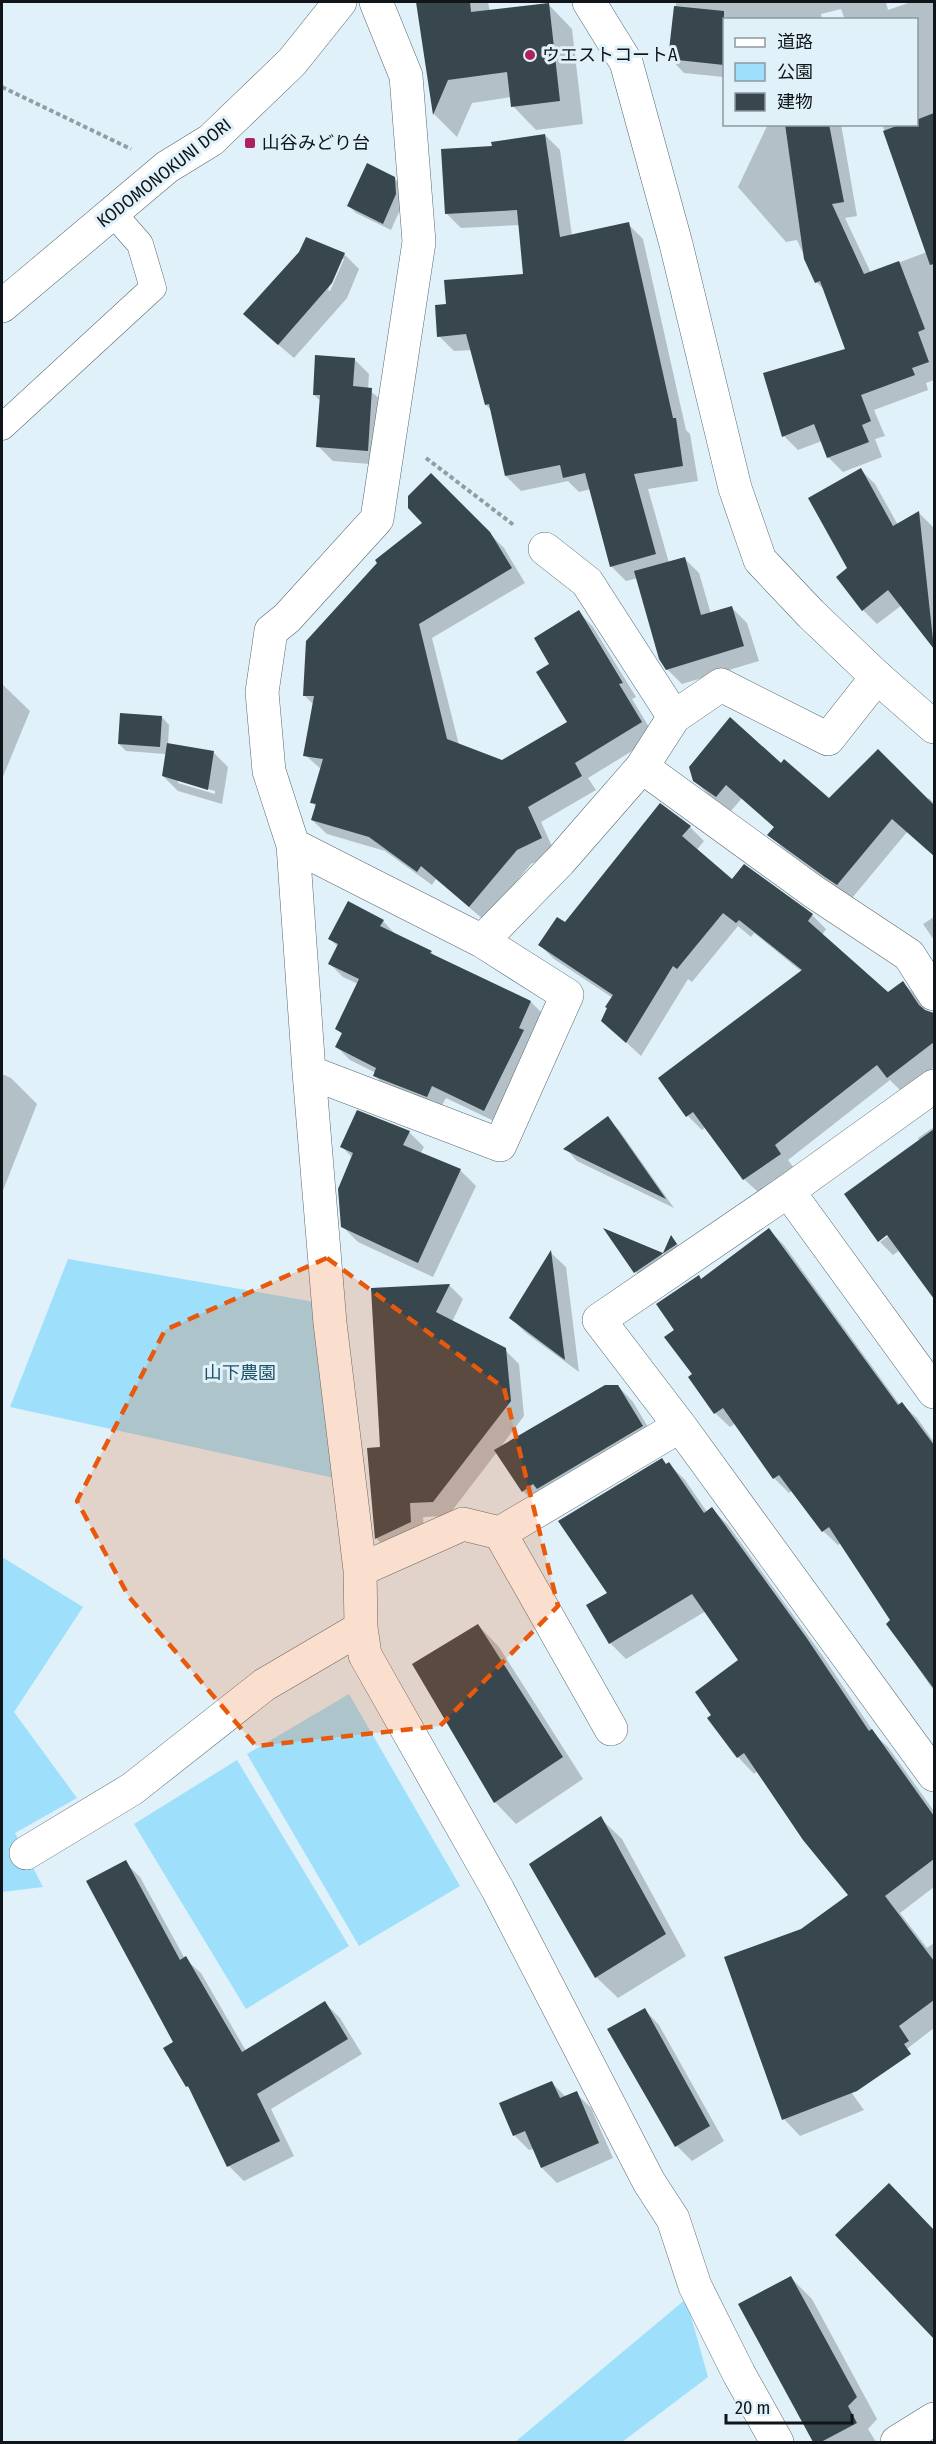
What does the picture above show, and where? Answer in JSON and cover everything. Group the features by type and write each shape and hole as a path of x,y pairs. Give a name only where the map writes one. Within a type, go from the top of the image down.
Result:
{"street":[{"name":"KODOMONOKUNI DORI","path":"2,306 167,167 211,140 292,62 340,2"},
{"path":"376,2 406,76 419,242 377,519 287,618 271,631 262,693 269,771 293,845 330,1323 360,1570 361,1628 365,1655 498,1890 649,2182 673,2219 695,2286 739,2374 777,2442"},
{"path":"589,2 626,62 676,244 735,488 760,560 811,614 934,727"},
{"path":"545,549 587,582 674,717"},
{"path":"482,941 560,861 642,767 674,717 721,686 828,739 877,677"},
{"path":"642,767 814,892 909,955 934,994"},
{"path":"293,845 482,941 567,994 500,1145 309,1072"},
{"path":"934,1086 788,1191 599,1320 680,1426 934,1775"},
{"path":"788,1191 934,1392"},
{"path":"360,1570 463,1524 500,1533 680,1426"},
{"path":"500,1533 611,1730"},
{"path":"26,1852 132,1789 264,1685 361,1628"},
{"path":"897,2442 934,2419"}],"lane":[{"path":"2,427 153,288 140,244 112,213"}],"path":[{"path":"2,87 167,167"},
{"path":"389,430 545,549"}],"highlighted area":[{"path":"327,1258 504,1388 558,1606 440,1726 256,1746 129,1597 77,1501 165,1330"}],"green space":[{"name":"山下農園","path":"68,1259 315,1302 339,1479 10,1407"},
{"path":"2,1557 83,1607 14,1712 77,1798 15,1833 43,1887 2,1892"},
{"path":"349,1694 460,1886 359,1946 247,1754"},
{"path":"237,1760 349,1946 246,2009 134,1824"},
{"path":"686,2299 708,2377 622,2442 515,2442"}],"building":[{"path":"416,2 470,2 471,12 549,3 560,101 511,107 507,72 448,80 433,115"},
{"path":"674,6 724,11 723,65 668,59"},
{"path":"934,113 934,264 930,265 883,131 897,126 918,126 918,119"},
{"path":"785,126 829,126 844,202 832,204 864,274 899,261 925,329 918,332 929,362 912,368 915,375 861,395 871,421 862,425 869,442 827,458 814,424 782,437 763,373 845,349 820,281 815,283 804,259"},
{"path":"545,134 560,237 629,222 673,418 676,418 683,466 634,474 656,554 610,567 585,473 563,478 560,465 505,476 489,404 485,405 466,334 437,337 435,305 446,304 444,280 523,274 517,210 445,214 441,149 492,146 491,142"},
{"path":"367,163 395,177 396,194 383,224 347,206"},
{"path":"306,237 345,253 332,283 278,345 243,314 299,252"},
{"path":"315,355 355,358 353,386 372,388 368,451 316,447 320,395 313,395"},
{"path":"861,468 893,526 919,511 934,649 888,590 862,611 836,577 847,568 808,498"},
{"path":"431,473 490,532 512,568 419,624 447,739 502,760 567,722 536,672 549,664 534,638 579,610 623,683 619,684 642,722 575,763 582,776 528,807 542,838 517,850 469,907 421,866 417,872 369,837 311,820 316,804 310,803 323,759 303,756 314,696 303,696 306,641 377,563 375,560 422,523 408,508 408,496"},
{"path":"685,557 701,615 732,606 744,646 666,670 659,659 634,571"},
{"path":"120,713 162,716 160,747 118,744"},
{"path":"730,717 781,763 784,759 829,798 878,749 934,805 934,856 892,819 837,885 825,877 767,835 774,827 726,785 716,797 693,781 689,767"},
{"path":"167,743 214,751 208,790 162,776"},
{"path":"660,803 691,826 682,836 732,879 744,864 813,914 808,921 888,992 903,981 919,1005 934,1013 934,1042 887,1078 877,1065 775,1145 781,1154 743,1180 693,1112 686,1117 658,1078 802,970 739,920 736,923 723,913 677,969 673,966 626,1043 601,1021 607,1008 605,1007 613,995 538,945 557,917 565,922"},
{"path":"348,901 384,920 380,926 432,951 430,953 531,1001 519,1028 524,1030 484,1111 432,1086 427,1097 373,1076 376,1068 335,1047 342,1033 335,1029 359,979 328,964 338,944 328,939"},
{"path":"357,1110 410,1131 403,1145 461,1169 418,1263 341,1227 338,1189 353,1153 340,1147"},
{"path":"608,1116 666,1199 563,1149"},
{"path":"934,1129 934,1299 887,1235 878,1242 844,1194"},
{"path":"603,1228 663,1253 671,1235 677,1244 634,1273"},
{"path":"769,1228 898,1405 902,1402 934,1445 934,1689 886,1624 890,1620 829,1527 822,1532 779,1475 773,1479 723,1408 714,1414 688,1377 692,1374 664,1337 674,1330 656,1304 699,1275 701,1279"},
{"path":"551,1250 565,1360 509,1318"},
{"path":"450,1284 436,1312 506,1348 511,1401 433,1502 410,1503 411,1522 375,1539 367,1448 380,1447 371,1288"},
{"path":"605,1385 618,1385 643,1426 537,1489 533,1484 522,1492 494,1450"},
{"path":"662,1458 666,1464 669,1462 704,1513 712,1507 806,1637 869,1731 872,1729 934,1816 934,1859 885,1896 934,1961 934,2000 899,2026 909,2041 904,2044 911,2054 857,2091 782,2120 724,1957 801,1929 848,1895 803,1840 744,1753 737,1758 707,1718 711,1715 695,1692 738,1660 692,1594 609,1644 586,1605 607,1593 558,1521"},
{"path":"478,1624 563,1757 494,1803 412,1664"},
{"path":"601,1816 666,1934 595,1978 529,1864"},
{"path":"126,1860 180,1960 186,1956 242,2052 325,2001 348,2039 257,2094 280,2141 227,2167 188,2086 186,2087 163,2048 173,2042 86,1881"},
{"path":"645,2008 710,2126 675,2147 607,2029"},
{"path":"552,2081 560,2098 577,2091 599,2143 541,2168 525,2131 513,2136 499,2103"},
{"path":"889,2183 934,2230 934,2339 835,2235"},
{"path":"791,2276 857,2397 848,2406 857,2423 821,2442 813,2442 738,2304"}],"place":[{"name":"ウエストコートA","path":"530,55"},
{"name":"山谷みどり台","path":"250,143"}]}
